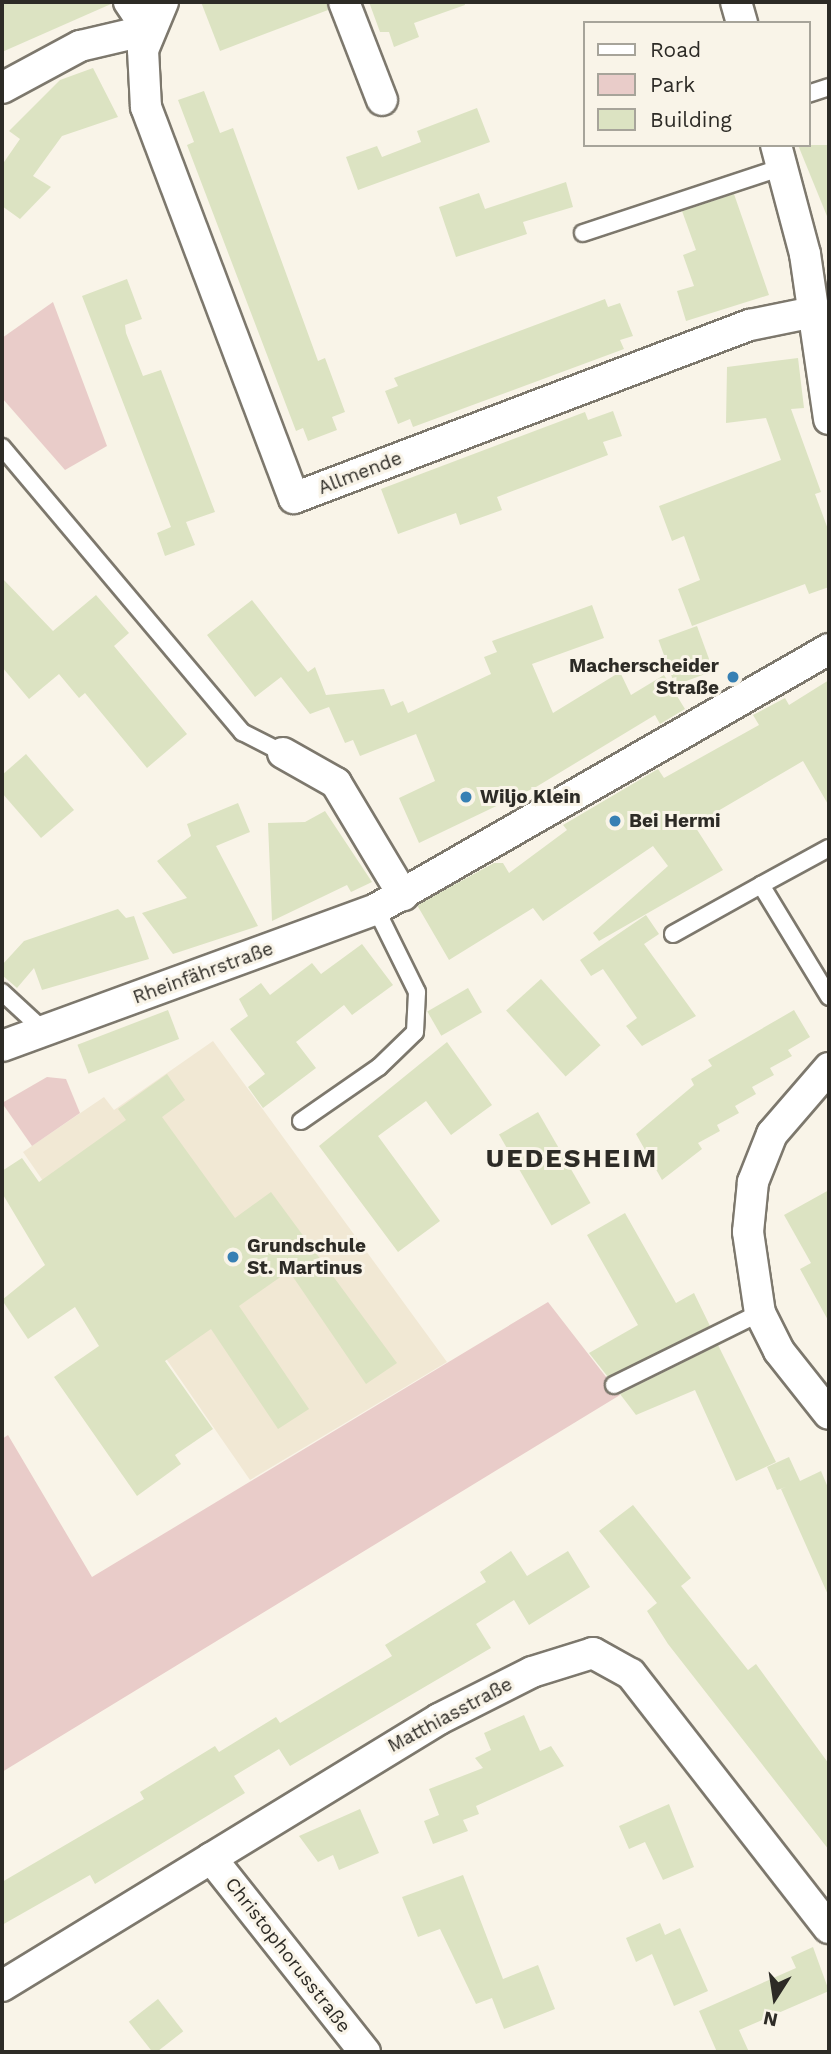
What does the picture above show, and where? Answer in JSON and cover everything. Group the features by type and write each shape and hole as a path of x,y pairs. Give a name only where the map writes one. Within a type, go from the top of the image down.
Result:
{"street":[{"path":"2,88 80,46 148,30 129,2"},
{"name":"Allmende","path":"163,2 148,30 146,107 294,498 750,326 814,313"},
{"path":"344,2 382,100"},
{"path":"736,2 741,21"},
{"path":"779,156 823,343 829,419"},
{"name":"Rheinfährstraße","path":"2,1046 376,908 403,895 829,649"},
{"path":"283,753 336,783 403,895"},
{"path":"829,1068 772,1134 753,1182 748,1255 760,1312 779,1351 829,1414"},
{"name":"Matthiasstraße","path":"2,1986 211,1858 325,1783 476,1699 553,1664 602,1653 631,1674 829,1928"},
{"name":"Christophorusstraße","path":"211,1858 365,2052"}],"lane":[{"path":"810,93 829,87"},
{"path":"583,233 779,156"},
{"path":"2,447 242,732 283,753"},
{"path":"673,934 829,848"},
{"path":"761,885 829,997"},
{"path":"301,1121 379,1067 415,1032 417,992 376,908"},
{"path":"2,992 43,1030"},
{"path":"614,1385 760,1312"}],"shaded area":[{"name":"Grundschule St. Martinus","path":"213,1041 447,1362 250,1480 23,1152 104,1097 114,1110"}],"green space":[{"path":"53,302 107,446 65,470 2,398 2,338"},
{"path":"47,1077 66,1079 80,1113 32,1146 2,1103"},
{"path":"548,1302 620,1395 2,1772 2,1439 8,1435 92,1577"}],"building":[{"path":"2,2 111,2 111,4 2,52"},
{"path":"201,2 327,2 328,10 220,51"},
{"path":"369,2 464,2 465,5 414,23 419,37 394,47 389,32 380,32"},
{"path":"93,68 118,117 62,136 33,176 51,187 20,219 2,206 2,165 20,139 9,131 60,80"},
{"path":"204,91 220,133 233,128 318,361 325,358 345,412 332,417 337,430 308,441 303,428 296,431 187,145 194,142 178,100"},
{"path":"477,108 490,142 358,190 346,157 377,146 382,157 421,142 417,131"},
{"path":"829,145 829,221 799,147"},
{"path":"566,182 573,207 523,222 527,234 456,257 439,207 479,193 485,209"},
{"path":"734,194 769,295 686,321 677,291 694,286 683,255 696,250 682,211"},
{"path":"127,279 142,319 125,325 126,333 143,376 161,370 215,512 186,522 195,545 165,556 157,533 171,527 82,296"},
{"path":"605,299 608,307 620,303 633,336 620,340 624,349 413,427 410,419 398,424 385,391 398,386 394,378"},
{"path":"798,358 804,408 791,409 821,492 815,494 829,532 829,587 809,594 805,584 692,626 678,589 700,580 684,536 672,541 659,506 781,460 766,418 726,423 727,367"},
{"path":"613,411 622,436 603,442 608,455 497,497 502,510 460,525 456,513 398,534 381,489 585,412 588,420"},
{"path":"2,578 53,631 96,595 129,633 114,646 187,734 147,768 85,693 79,698 59,674 29,699 2,667"},
{"path":"252,600 308,672 315,667 326,695 384,689 391,706 403,701 408,713 491,674 484,657 497,652 492,641 592,605 604,638 532,664 553,713 620,672 631,695 664,675 685,709 660,724 655,715 536,787 419,843 399,798 435,781 416,734 360,756 353,740 345,743 329,707 310,714 281,677 255,697 207,635"},
{"path":"697,626 713,671 675,685 658,640"},
{"path":"829,680 829,806 803,761 694,825 723,870 599,941 593,933 668,866 653,846 543,921 533,908 449,960 417,905 494,863 503,863 509,873 567,830 563,825 658,769 664,778 759,725 753,715 785,698 789,705"},
{"path":"26,754 74,810 41,838 2,793 2,775"},
{"path":"238,803 250,832 216,846 258,926 173,954 142,913 187,898 157,861 191,836 187,824"},
{"path":"325,811 372,882 351,892 347,885 272,921 268,823 305,822"},
{"path":"118,909 126,918 134,916 149,959 42,990 34,968 17,988 2,975 2,965 24,941"},
{"path":"646,915 659,934 644,944 696,1016 642,1046 626,1026 637,1018 603,969 591,976 580,960"},
{"path":"362,944 393,985 352,1015 344,1005 296,1042 316,1068 263,1108 248,1087 265,1074 230,1029 248,1016 239,999 261,983 270,995 312,963 321,974"},
{"path":"541,979 601,1045 566,1077 506,1010"},
{"path":"468,988 482,1012 441,1036 427,1011"},
{"path":"168,1010 179,1039 89,1074 77,1045"},
{"path":"794,1010 810,1037 788,1050 792,1056 770,1068 774,1075 752,1087 756,1094 735,1106 739,1113 717,1125 720,1131 698,1143 702,1149 662,1180 636,1134 694,1085 691,1079 712,1066 708,1060"},
{"path":"447,1042 492,1105 451,1135 426,1101 378,1136 440,1221 398,1252 319,1146"},
{"path":"167,1074 185,1100 162,1117 235,1218 271,1192 397,1363 366,1384 289,1271 239,1306 309,1409 278,1429 211,1329 165,1361 213,1429 175,1455 181,1464 137,1496 54,1377 99,1346 75,1307 28,1339 2,1300 45,1265 2,1193 2,1171 22,1158 39,1182 126,1120 118,1109"},
{"path":"538,1112 590,1203 552,1225 499,1134"},
{"path":"829,1190 829,1322 800,1269 811,1263 784,1215"},
{"path":"625,1213 676,1303 694,1293 710,1326 608,1377 589,1353 638,1325 587,1235"},
{"path":"718,1345 776,1462 736,1481 695,1390 636,1415 620,1394"},
{"path":"789,1457 800,1481 821,1471 829,1490 829,1597 781,1489 786,1487 777,1490 767,1467"},
{"path":"633,1505 691,1578 681,1586 748,1670 756,1664 829,1764 829,1850 668,1644 647,1611 657,1603 599,1531"},
{"path":"511,1551 527,1576 568,1551 590,1587 529,1625 514,1600 476,1624 491,1648 290,1766 279,1749 234,1776 245,1793 95,1884 90,1875 2,1925 2,1882 144,1799 140,1792 215,1746 219,1752 276,1717 280,1723 392,1656 385,1645 486,1582 480,1572"},
{"path":"524,1715 540,1751 551,1746 564,1766 476,1806 479,1814 463,1820 468,1831 433,1844 424,1821 439,1815 429,1789 483,1768 475,1758 491,1750 484,1733"},
{"path":"669,1804 694,1867 663,1880 645,1842 629,1849 619,1826"},
{"path":"360,1809 379,1853 339,1870 333,1855 318,1862 299,1836"},
{"path":"463,1875 503,1979 538,1965 555,2009 504,2029 492,1998 476,2004 440,1929 418,1937 402,1897"},
{"path":"660,1923 665,1935 680,1928 708,1991 674,2006 652,1954 636,1962 626,1938"},
{"path":"813,1947 829,1991 739,2030 749,2052 717,2052 699,2011 796,1968 791,1957"},
{"path":"158,1999 183,2031 157,2052 152,2052 129,2022"}],"place":[{"name":"Macherscheider Straße","path":"733,677"},
{"name":"Wiljo Klein","path":"466,797"},
{"name":"Bei Hermi","path":"615,821"},
{"name":"Grundschule St. Martinus","path":"233,1257"}],"district":[{"name":"UEDESHEIM","path":"572,1159"}]}
